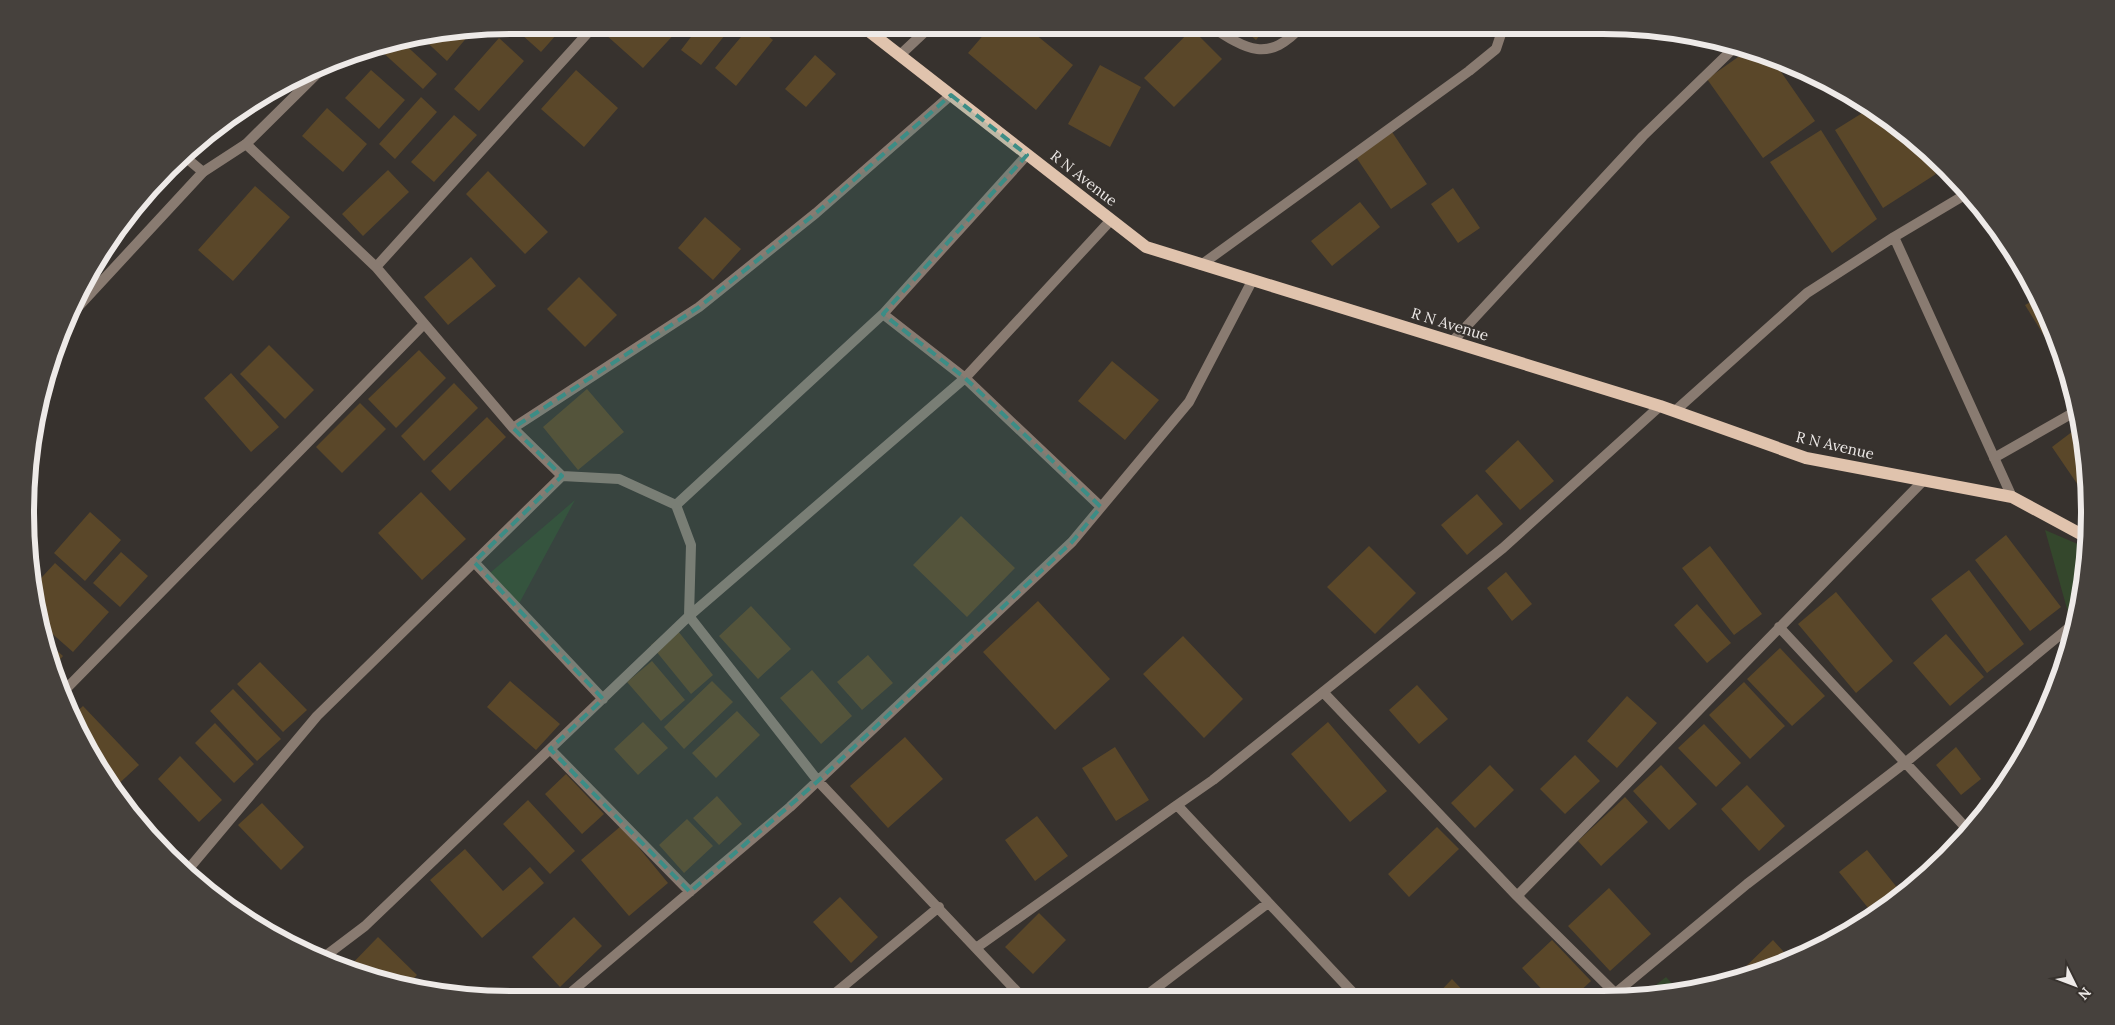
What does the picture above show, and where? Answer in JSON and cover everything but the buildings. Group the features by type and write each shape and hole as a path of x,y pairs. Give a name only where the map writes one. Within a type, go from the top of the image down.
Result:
{"main road":[{"name":"R N Avenue","path":"873,34 1146,247 1660,406 1806,458 2012,497 2080,534"}],"street":[{"path":"376,267 587,34"},
{"path":"900,55 922,34"},
{"path":"1223,34 1236,42 1258,50 1274,48 1290,39 1294,34"},
{"path":"1200,265 1469,71 1496,49 1501,34"},
{"path":"1452,342 1643,136 1730,51"},
{"path":"82,302 203,172 246,144 314,77"},
{"path":"513,428 699,307 816,213 951,95"},
{"path":"246,144 376,267 513,428 562,476 619,479 676,505 691,545 689,616 818,782 1017,991"},
{"path":"676,505 883,314 1027,156"},
{"path":"189,160 203,172"},
{"path":"1675,411 1807,293 1894,237 1962,197"},
{"path":"328,954 365,926 689,616 965,378 1111,220"},
{"path":"1894,237 2012,497"},
{"path":"573,991 818,782 1072,542 1189,402 1252,281"},
{"path":"883,314 965,378 1101,507"},
{"path":"67,688 423,324"},
{"path":"976,948 1213,780 1503,548 1660,406"},
{"path":"1994,458 2071,414"},
{"path":"191,866 317,716 562,476"},
{"path":"1517,896 1924,480"},
{"path":"474,562 603,699"},
{"path":"1779,627 1964,826"},
{"path":"1617,991 1747,884 1906,762 2066,630"},
{"path":"1323,692 1610,991"},
{"path":"550,750 690,892"},
{"path":"1177,804 1351,991"},
{"path":"1152,991 1268,902"},
{"path":"838,991 939,907"}],"highlighted area":[{"path":"951,95 1027,155 883,314 965,378 1101,507 1072,542 818,781 690,892 550,749 603,699 474,562 562,476 513,428 699,307 816,213"}],"green space":[{"path":"575,500 515,611 483,579"},
{"path":"2045,530 2080,545 2077,575 2069,616"},
{"path":"1666,977 1674,986 1665,987 1652,988"}]}
